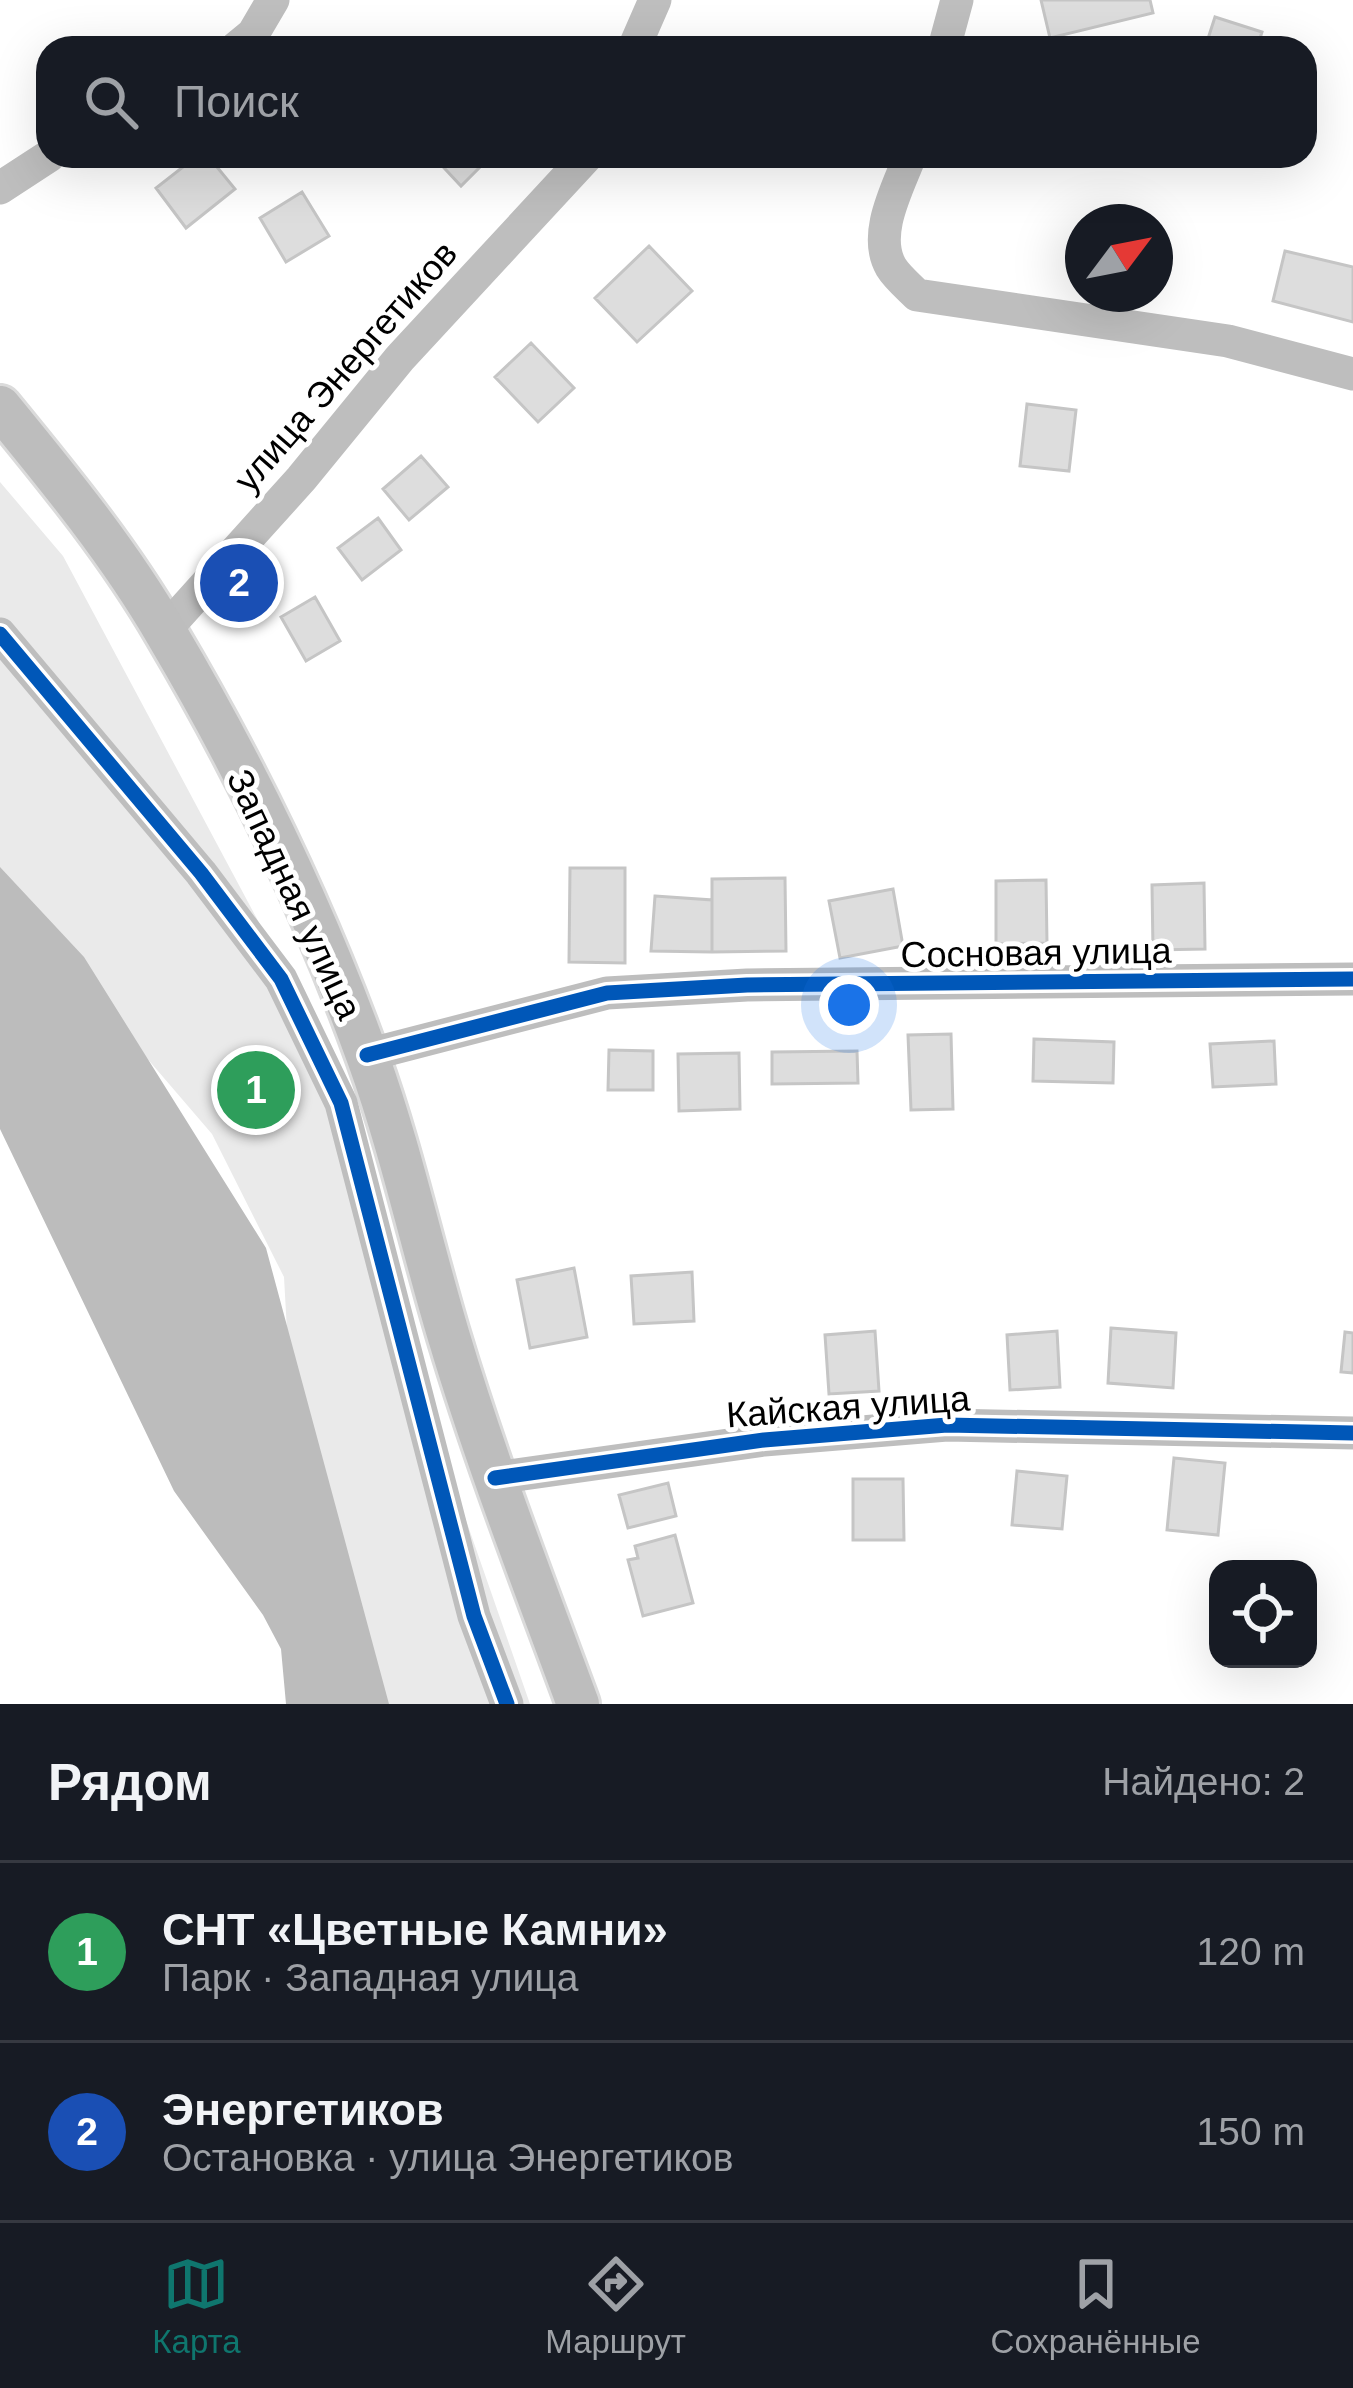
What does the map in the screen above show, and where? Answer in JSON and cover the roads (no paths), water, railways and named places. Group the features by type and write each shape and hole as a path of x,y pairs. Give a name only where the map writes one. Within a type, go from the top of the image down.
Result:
{"main road":[{"name":"Западная улица","path":"0,407 75,499 165,631 273,832 368,1055 448,1335 578,1704"}],"street":[{"path":"251,36 273,0"},
{"path":"639,36 655,0"},
{"path":"948,36 958,0"},
{"path":"0,188 36,164"},
{"name":"улица Энергетиков","path":"165,631 301,479 400,358 575,168"},
{"path":"906,168 883,244 891,268 917,296 1228,341 1353,374"},
{"path":"0,634 214,891 281,979 316,1048 341,1102 474,1616 507,1704"},
{"name":"Сосновая улица","path":"368,1055 607,993 747,985 1353,979"},
{"name":"Кайская улица","path":"495,1478 764,1440 947,1425 1353,1433"}],"place":[{"name":"Энергетиков","path":"239,583"},
{"name":"СНТ «Цветные Камни»","path":"256,1090"}]}
